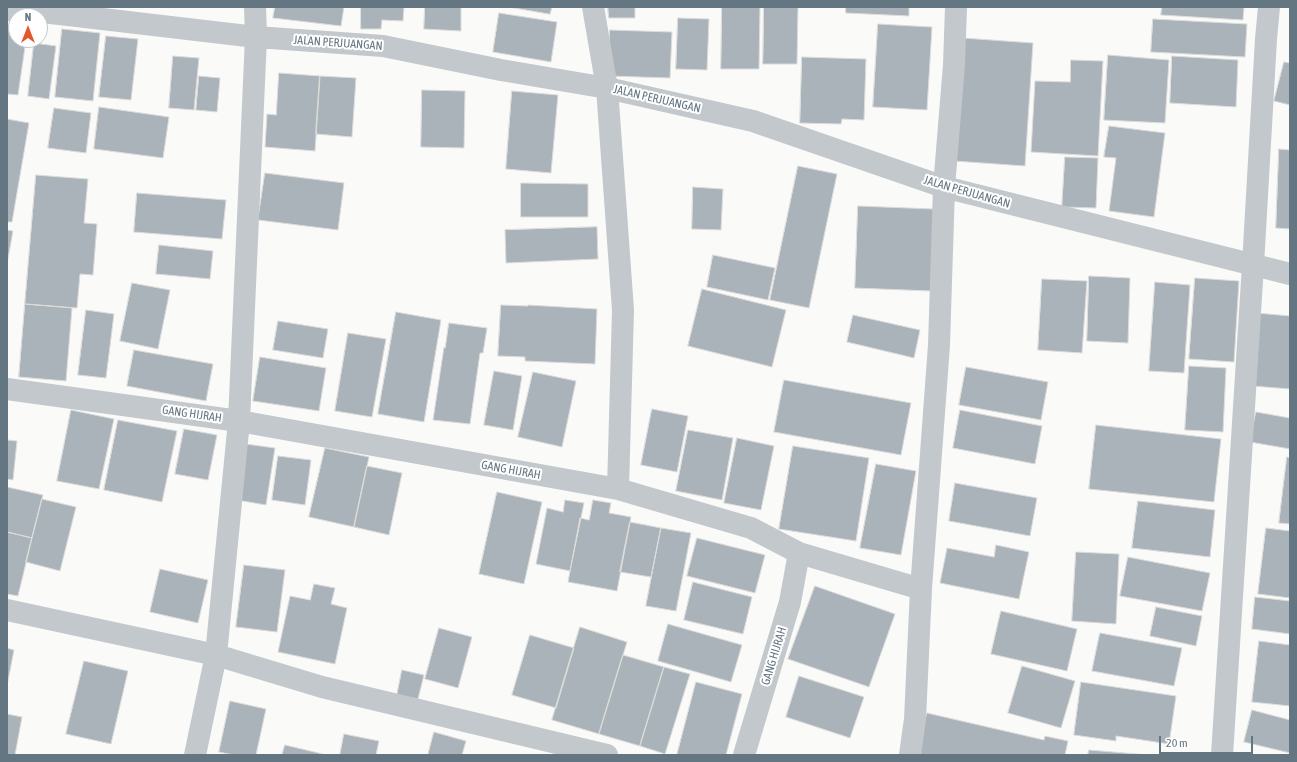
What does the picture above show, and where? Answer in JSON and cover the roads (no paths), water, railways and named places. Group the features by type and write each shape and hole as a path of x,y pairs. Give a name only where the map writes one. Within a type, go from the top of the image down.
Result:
{"street":[{"path":"195,755 216,655 239,421 256,37 255,7"},
{"path":"593,7 607,88 624,310 618,489"},
{"path":"910,755 915,719 921,589 938,345 944,188 954,65 956,7"},
{"path":"1222,755 1269,7"},
{"name":"JALAN PERJUANGAN","path":"7,10 50,13 256,37 383,46 501,70 607,88 753,121 944,188 1290,274"},
{"name":"GANG HIJRAH","path":"7,389 239,421 618,489 751,528 799,553 790,602 744,755"},
{"path":"799,553 921,589"},
{"path":"7,610 216,655 322,687 607,755"}]}
